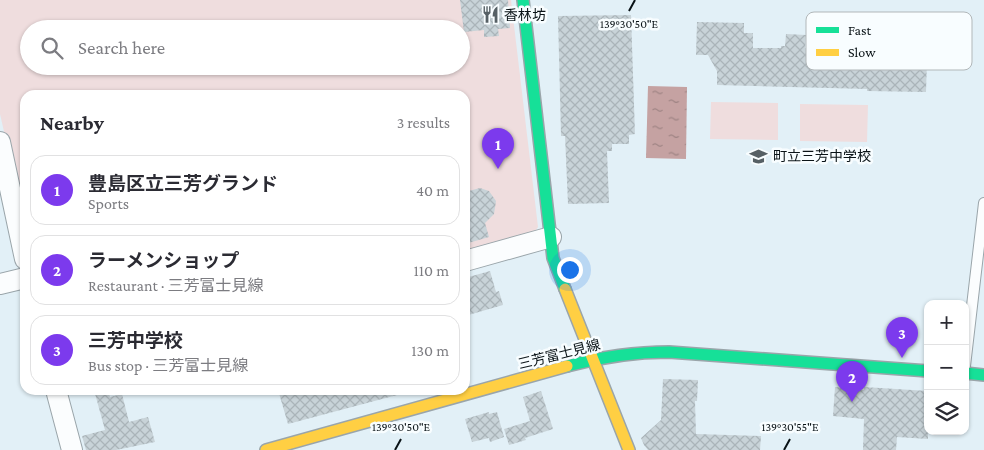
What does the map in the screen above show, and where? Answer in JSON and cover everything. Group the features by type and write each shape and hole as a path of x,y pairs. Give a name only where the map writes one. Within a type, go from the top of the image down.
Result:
{"main road":[{"path":"524,0 553,258 629,450"},
{"name":"三芳富士見線","path":"470,393 593,359 643,352 669,352 924,371"},
{"path":"969,373 984,375"},
{"name":"三芳富士見線","path":"266,450 461,395"}],"street":[{"path":"0,142 20,236"},
{"path":"470,260 551,237"},
{"path":"0,284 20,279"},
{"path":"57,395 72,450"}],"lane":[{"path":"967,345 984,203"}],"shaded area":[{"path":"0,0 511,0 538,227 532,236 470,254 470,90 20,90 20,202 0,114"},
{"path":"711,102 778,103 778,140 710,139"},
{"path":"800,104 868,105 867,142 800,141"}],"water":[{"path":"648,86 687,87 686,159 646,158"}],"building":[{"path":"460,0 508,0 510,28 498,29 499,36 484,37 484,30 470,31 470,20 462,20"},
{"path":"631,15 635,134 629,135 629,144 612,144 612,151 607,151 609,203 568,204 565,136 561,136 558,16"},
{"path":"697,22 744,23 744,33 753,33 753,48 781,48 781,46 785,46 786,34 806,35 806,70 927,70 926,92 717,85 717,71 708,55 696,55"},
{"path":"480,188 489,191 496,201 494,214 485,223 489,237 470,243 470,191"},
{"path":"490,271 496,292 499,291 503,305 470,315 470,277"},
{"path":"663,379 698,380 697,401 695,401 696,434 761,436 760,450 648,450 641,438 661,420"},
{"path":"835,387 864,390 864,387 924,391 924,435 928,435 928,439 897,437 896,450 863,450 864,419 833,416"},
{"path":"541,391 553,429 509,445 504,429 530,421 523,397"},
{"path":"95,395 109,395 110,397 122,395 129,422 148,417 155,442 116,450 86,450 82,436 105,430"},
{"path":"279,395 397,395 288,424"},
{"path":"489,412 489,414 497,412 504,437 490,442 489,438 472,442 465,419"}],"traffic: fast":[{"path":"523,0 553,258 565,289"},
{"path":"567,366 618,356 669,352 924,371"},
{"path":"969,373 984,375"}],"traffic: slow":[{"path":"565,289 629,450"},
{"path":"470,393 567,366"},
{"path":"266,450 463,395"}],"place":[{"name":"香林坊","path":"490,15"},
{"name":"町立三芳中学校","path":"759,156"},
{"name":"豊島区立三芳グランド","path":"498,169"},
{"name":"三芳中学校","path":"902,358"},
{"name":"ラーメンショップ","path":"852,402"}]}
